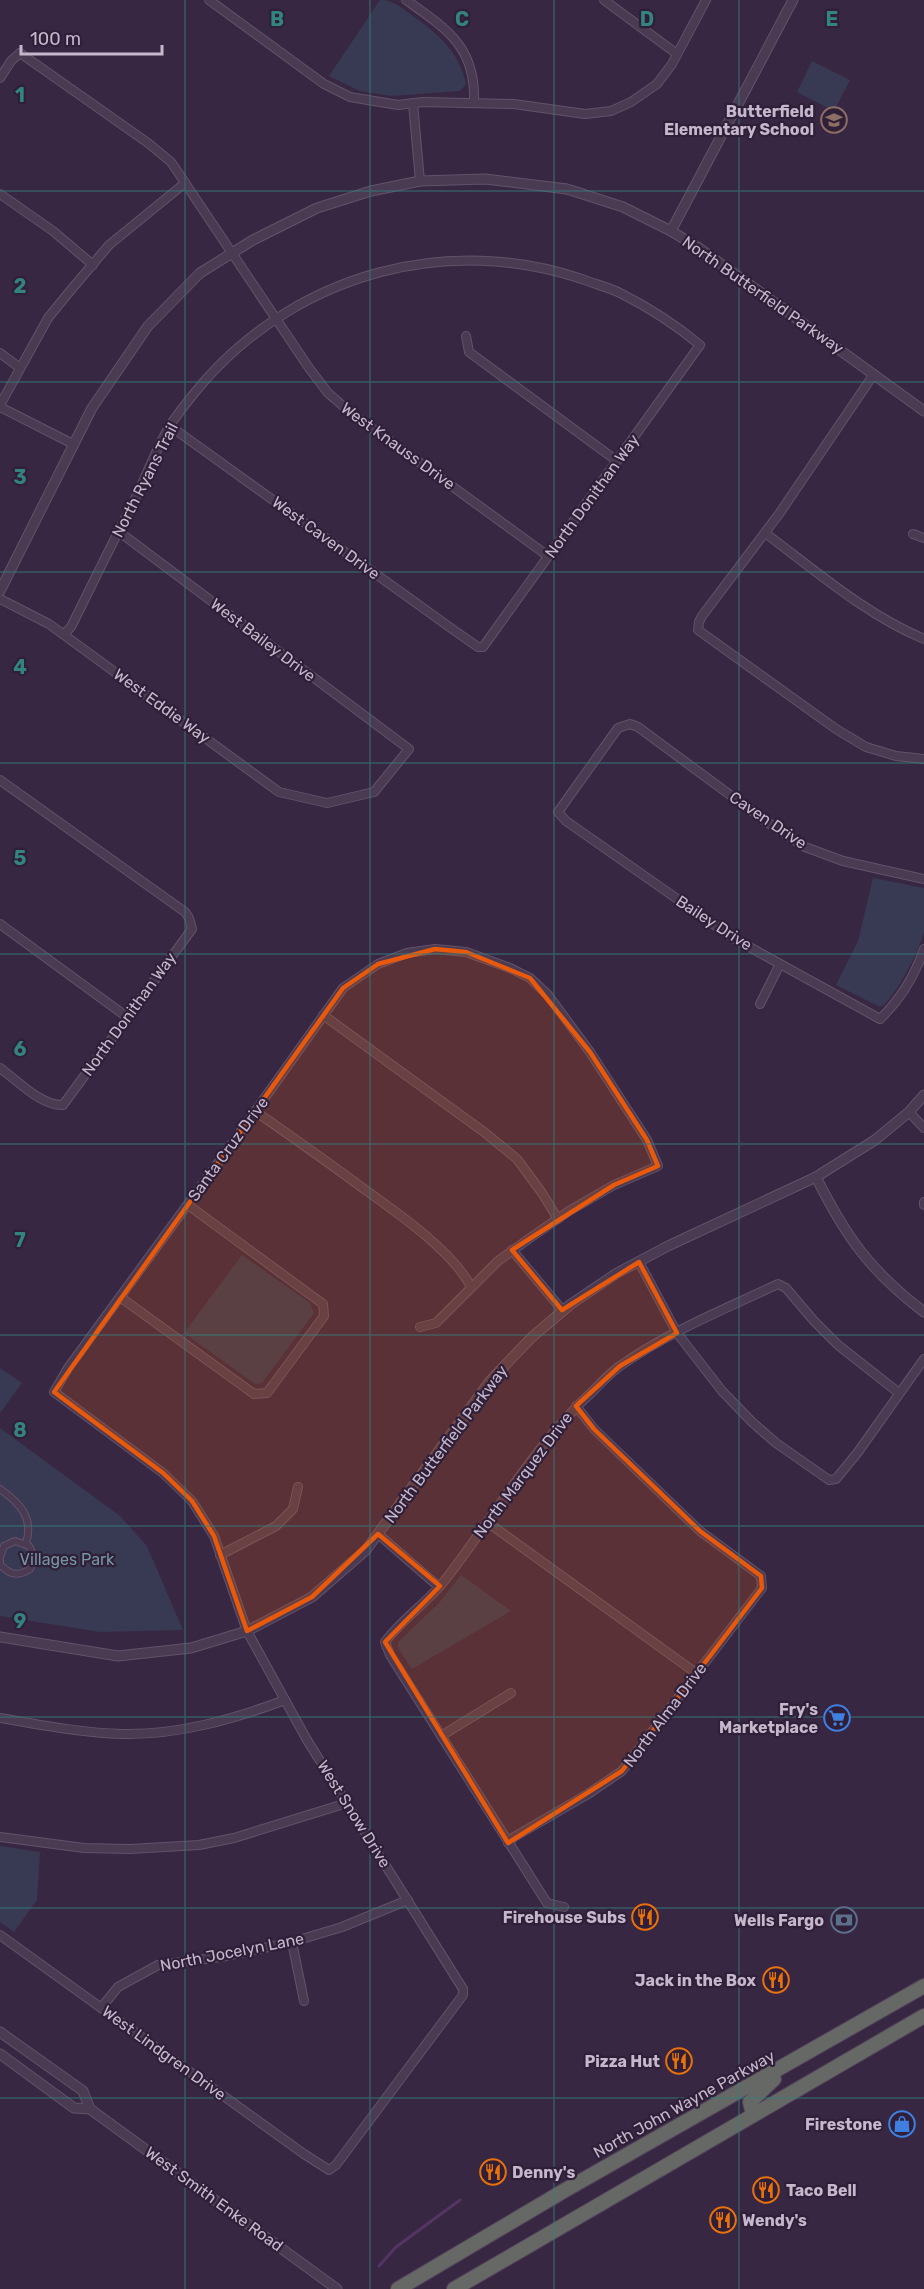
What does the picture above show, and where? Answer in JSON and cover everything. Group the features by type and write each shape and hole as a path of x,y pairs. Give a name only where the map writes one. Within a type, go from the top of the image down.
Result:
{"highway":[{"name":"North John Wayne Parkway","path":"398,2289 605,2166 924,1986"},
{"path":"454,2289 924,2016"},
{"path":"753,2114 749,2105 752,2099 793,2061"}],"street":[{"path":"209,0 324,84 350,98 398,105 423,102 514,104 585,114 611,111 631,102 657,84 677,54 706,0"},
{"path":"406,0 450,33 464,52 473,73 474,102"},
{"path":"604,0 677,54"},
{"path":"671,231 793,0"},
{"name":"West Knauss Drive","path":"0,78 11,61 21,52 171,162 328,393 350,412 548,556"},
{"path":"413,103 420,181"},
{"name":"North Butterfield Parkway","path":"0,591 92,408 148,326 200,273 232,251 316,208 371,191 420,181 485,179 567,189 623,207 699,248 924,411"},
{"path":"74,444 0,406 48,318 109,245 185,183"},
{"path":"0,194 53,231 93,265"},
{"name":"North Ryans Trail","path":"64,634 71,627 170,426 208,377 245,342 276,318 325,291 362,277 428,262 502,261 554,270 619,292 679,328 700,345"},
{"path":"466,336 469,352 532,401 617,461"},
{"name":"North Donithan Way","path":"483,647 700,345"},
{"path":"0,353 20,368"},
{"path":"874,374 765,533 699,622 698,630 836,729 866,747 896,756 924,759"},
{"name":"West Caven Drive","path":"170,426 462,636 478,647 483,647"},
{"name":"West Bailey Drive","path":"118,531 409,749 374,792 327,803"},
{"path":"765,533 867,608 894,626 924,639"},
{"path":"913,534 924,538"},
{"name":"West Eddie Way","path":"0,599 64,634 279,792 327,803"},
{"name":"Bailey Drive","path":"630,724 618,728 558,812 566,821 711,924 880,1018 891,1009 922,964"},
{"name":"Caven Drive","path":"630,724 638,727 764,820 805,847 843,861 924,879"},
{"name":"North Donithan Way","path":"0,780 185,912 192,929 63,1105 41,1098 0,1068"},
{"path":"0,924 127,1017"},
{"name":"Santa Cruz Drive","path":"54,1392 68,1368 343,988 378,964 407,953 435,949 466,952 530,978 548,995 590,1052 647,1140 657,1166 614,1185 558,1219"},
{"path":"922,964 924,949"},
{"path":"760,1004 780,964"},
{"path":"323,1015 484,1132 517,1160 558,1219 498,1261 436,1323 420,1327"},
{"name":"North Butterfield Parkway","path":"0,1637 118,1656 191,1648 247,1631 312,1597 366,1550 490,1381 532,1337 563,1311 617,1273 816,1177 862,1149 909,1112 924,1095"},
{"path":"255,1111 408,1221 439,1248 468,1280 471,1287"},
{"path":"909,1112 924,1128"},
{"path":"816,1177 835,1216 865,1259 898,1292 924,1312"},
{"path":"120,1298 247,1390 261,1395 271,1389 297,1355 324,1317 325,1309 319,1299 188,1205"},
{"path":"512,1250 563,1311"},
{"path":"639,1262 677,1333 722,1391 752,1422 803,1463 829,1480 836,1479 858,1452 924,1359"},
{"name":"North Marquez Drive","path":"441,1736 390,1655 386,1642 439,1587 552,1432 576,1406 620,1366 677,1333 778,1284 786,1288 837,1345 899,1393"},
{"name":"West Snow Drive","path":"54,1392 163,1473 192,1501 214,1536 247,1631 285,1700 463,1989 463,1995 336,2165 329,2170"},
{"name":"North Alma Drive","path":"508,1843 514,1837 588,1794 622,1771 762,1588 761,1576 700,1531 594,1430 576,1406"},
{"path":"220,1555 276,1526 293,1509 298,1487"},
{"path":"0,1489 15,1500 25,1514 28,1523 26,1543"},
{"path":"487,1522 696,1673"},
{"path":"378,1534 439,1587"},
{"path":"15,1541 26,1543 34,1557 30,1569 25,1573 13,1575 4,1568 0,1558 1,1547 15,1541"},
{"path":"511,1693 441,1736 547,1903 564,1906"},
{"path":"0,1718 54,1728 124,1734 170,1730 232,1719 285,1700"},
{"path":"0,1838 84,1848 129,1849 199,1845 234,1838 347,1803"},
{"name":"North Jocelyn Lane","path":"101,2008 117,1987 158,1965 221,1957 292,1942 342,1927 408,1900"},
{"name":"West Lindgren Drive","path":"0,1935 329,2170"},
{"path":"292,1942 304,2001"},
{"name":"West Smith Enke Road","path":"0,2032 83,2091 90,2109"},
{"name":"West Smith Enke Road","path":"0,2054 74,2108 90,2109 338,2289"}],"highlighted area":[{"path":"435,949 466,952 530,978 590,1052 647,1140 658,1166 614,1185 512,1250 562,1310 639,1262 677,1333 620,1366 576,1406 594,1429 700,1531 761,1576 762,1588 622,1771 508,1843 385,1642 440,1586 378,1534 312,1597 247,1631 214,1536 192,1501 163,1473 54,1392 343,988 378,964"}],"green space":[{"path":"380,0 390,1 401,7 447,45 459,62 463,73 466,84 460,91 391,96 360,91 329,76"},
{"path":"812,61 850,80 834,111 797,92"},
{"path":"873,878 924,888 922,938 899,985 886,1003 880,1007 836,985 858,941"},
{"path":"242,1255 310,1303 314,1313 262,1383 255,1384 184,1333"},
{"path":"0,1368 22,1383 0,1413"},
{"name":"Villages Park","path":"0,1428 120,1516 147,1546 183,1630 100,1632 0,1616"},
{"path":"461,1575 511,1611 412,1669 398,1648 398,1642 439,1603"},
{"path":"0,1846 40,1852 37,1900 14,1932 0,1922"}],"waterway":[{"path":"379,2266 396,2247 460,2200"}],"place":[{"name":"Butterfield Elementary School","path":"834,120"},
{"name":"Fry's Marketplace","path":"837,1718"},
{"name":"Firehouse Subs","path":"645,1917"},
{"name":"Wells Fargo","path":"844,1920"},
{"name":"Jack in the Box","path":"776,1980"},
{"name":"Pizza Hut","path":"679,2061"},
{"name":"Firestone","path":"902,2124"},
{"name":"Denny's","path":"493,2172"},
{"name":"Taco Bell","path":"766,2190"},
{"name":"Wendy's","path":"723,2220"}]}
